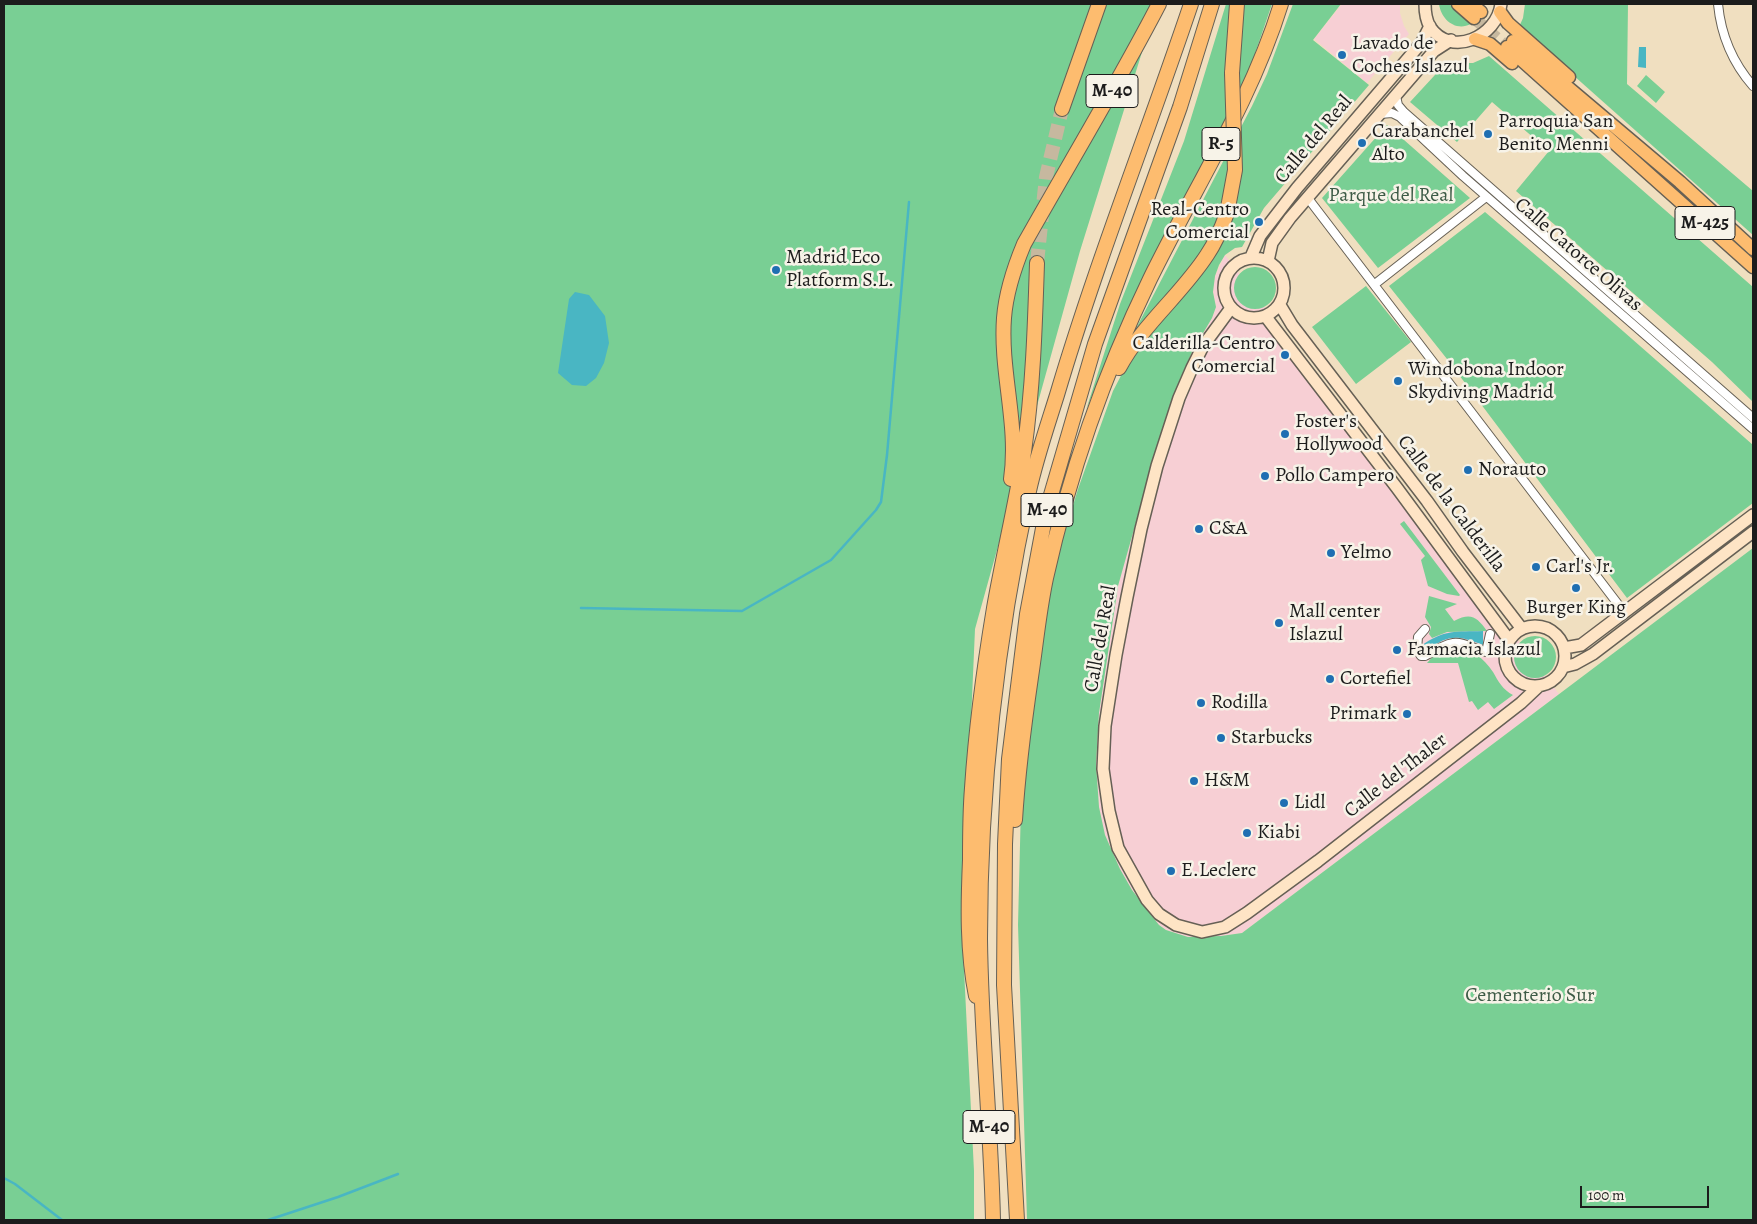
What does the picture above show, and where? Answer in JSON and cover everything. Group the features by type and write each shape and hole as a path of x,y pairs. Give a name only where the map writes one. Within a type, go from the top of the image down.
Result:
{"highway":[{"path":"1062,109 1099,4"},
{"name":"M-40","path":"984,1034 971,973 972,789 985,636 1013,467 1012,421 1004,347 1006,296 1014,268 1024,244 1104,103 1125,70 1159,4"},
{"name":"M-40","path":"993,1220 980,942 981,869 988,759 1006,609 1029,488 1074,337 1123,194 1160,97 1191,4"},
{"name":"M-40","path":"1017,1220 1004,966 1005,844 1009,759 1027,614 1046,512 1096,344 1180,107 1212,4"},
{"path":"1067,498 1100,406 1121,364 1145,330 1208,255 1227,213 1236,170 1232,73 1237,4"},
{"name":"R-5","path":"1067,498 1074,469 1093,414 1119,349 1150,279 1245,96 1262,57 1281,4"},
{"path":"980,705 994,608 1024,453 1035,320 1037,263"},
{"name":"M-40","path":"1008,1041 1012,986 1012,881 1022,744 1046,580 1067,498"}],"main road":[{"path":"1458,4 1475,11"},
{"path":"1500,8 1508,23 1636,135 1670,168 1680,182"},
{"path":"1475,39 1490,44 1630,164 1656,180"},
{"name":"M-425","path":"1753,249 1680,182 1510,44 1753,267"}],"street":[{"path":"1424,4 1430,26 1440,35 1451,40 1461,41 1475,39 1491,28 1496,21 1500,8"},
{"path":"1718,4 1719,20 1726,45 1734,62 1753,86"},
{"name":"Calle del Real","path":"1251,258 1260,236 1297,188 1422,42 1430,26"},
{"name":"Calle del Real","path":"1268,260 1272,244 1307,197 1434,51 1451,40"},
{"name":"Calle Catorce Olivas","path":"1396,96 1398,105 1404,112 1753,418"},
{"name":"Calle Catorce Olivas","path":"1380,114 1392,113 1400,117 1486,197 1753,429"},
{"path":"1307,197 1624,612"},
{"path":"1375,284 1486,197"},
{"path":"1251,258 1268,260 1278,269 1284,280 1285,293 1280,306 1266,317 1254,319 1241,316 1231,308 1225,297 1224,283 1229,271 1238,262 1251,258"},
{"name":"Calle de la Calderilla","path":"1280,306 1292,325 1522,629"},
{"name":"Calle del Real","path":"1225,927 1202,932 1176,925 1159,914 1147,900 1118,848 1108,811 1103,768 1105,726 1116,655 1139,537 1157,466 1179,398 1192,368 1203,346 1231,308"},
{"name":"Calle de la Calderilla","path":"1266,317 1397,488 1509,640"},
{"path":"1564,648 1581,645 1753,515"},
{"path":"1564,667 1575,664 1593,654 1753,532"},
{"path":"1536,626 1550,630 1561,639 1566,658 1564,667 1554,680 1539,686 1526,685 1514,678 1507,667 1505,653 1509,640 1522,629 1536,626"},
{"path":"1425,629 1418,637 1417,650 1421,656 1425,656 1448,643 1459,642 1486,652 1490,634"},
{"name":"Calle del Thaler","path":"1225,927 1318,861 1521,703 1539,686"}],"shaded area":[{"path":"1342,4 1400,4 1400,13 1409,34 1367,83 1314,39"},
{"name":"Mall center Islazul","path":"1225,255 1559,694 1242,933 1188,937 1166,930 1159,925 1132,890 1120,869 1105,835 1099,807 1096,764 1099,713 1118,586 1176,389 1192,352 1212,318 1216,307 1213,292 1215,276"}],"green space":[{"path":"4,4 1157,4 1080,251 975,629 962,929 974,1171 974,1220 4,1220"},
{"path":"1226,4 1230,4 1238,38 1244,4 1272,4 1245,83 1128,309 1086,410 1120,304 1184,141"},
{"name":"Cementerio Sur","path":"1293,4 1341,4 1313,40 1369,85 1264,208 1242,247 1235,248 1225,255 1215,276 1213,292 1216,307 1212,318 1192,352 1176,389 1118,586 1099,713 1096,764 1099,807 1105,835 1120,869 1132,890 1159,925 1166,930 1188,937 1242,933 1753,548 1753,1220 1027,1220 1018,925 1021,805 1050,581 1078,489 1113,391 1125,368 1206,250 1130,340 1252,106 1267,74"},
{"path":"1439,4 1449,4 1471,24 1460,26 1450,23 1443,15"},
{"path":"1525,4 1628,4 1627,84 1753,191 1753,235 1519,27 1523,18"},
{"path":"1489,56 1753,287 1753,402 1712,362 1516,191 1549,151 1492,102 1457,142 1410,102 1446,63 1473,63"},
{"path":"1646,75 1665,92 1656,103 1637,86"},
{"name":"Parque del Real","path":"1387,125 1470,198 1378,268 1322,198"},
{"path":"1485,212 1753,445 1753,503 1627,598 1447,359 1389,286"},
{"path":"1259,267 1267,270 1273,276 1276,288 1273,300 1267,306 1251,309 1243,306 1237,300 1234,284 1237,276 1243,270"},
{"path":"1366,286 1411,342 1356,384 1312,327"},
{"path":"1404,521 1459,596 1447,594 1428,586 1421,560 1425,556 1400,524"},
{"path":"1429,596 1457,604 1445,609 1454,621 1460,618 1473,617 1487,631 1447,632 1432,638 1429,634 1431,627 1425,617"},
{"path":"1531,636 1539,636 1550,642 1556,657 1550,672 1539,678 1531,678 1520,672 1514,661 1514,653 1520,642"},
{"path":"1456,645 1467,649 1481,658 1504,688 1513,695 1494,709 1488,702 1478,710 1472,701 1469,702 1458,663 1427,663 1436,653"}],"water":[{"path":"1639,47 1646,47 1646,68 1638,67"},
{"path":"575,292 589,295 605,316 609,343 604,363 596,378 586,386 572,385 558,373 569,299"},
{"path":"1483,631 1483,645 1466,639 1453,638 1441,641 1426,651 1421,646 1450,632"}],"waterway":[{"path":"581,608 742,611 831,560 876,510 881,502 887,455 909,202"},
{"path":"268,1220 338,1197 398,1174"},
{"path":"4,1178 15,1184 62,1220"}],"tunnel":[{"path":"1474,18 1507,47"},
{"path":"1037,263 1046,177 1062,109"}],"place":[{"name":"Lavado de Coches Islazul","path":"1342,55"},
{"name":"Parroquia San Benito Menni","path":"1488,134"},
{"name":"Carabanchel Alto","path":"1362,143"},
{"name":"Real-Centro Comercial","path":"1259,222"},
{"name":"Madrid Eco Platform S.L.","path":"776,270"},
{"name":"Calderilla-Centro Comercial","path":"1285,355"},
{"name":"Windobona Indoor Skydiving Madrid","path":"1398,381"},
{"name":"Foster's Hollywood","path":"1285,434"},
{"name":"Norauto","path":"1468,470"},
{"name":"Pollo Campero","path":"1265,476"},
{"name":"C&A","path":"1199,529"},
{"name":"Yelmo","path":"1331,553"},
{"name":"Carl's Jr.","path":"1536,567"},
{"name":"Burger King","path":"1576,588"},
{"name":"Mall center Islazul","path":"1279,623"},
{"name":"Farmacia Islazul","path":"1397,650"},
{"name":"Cortefiel","path":"1330,679"},
{"name":"Rodilla","path":"1201,703"},
{"name":"Primark","path":"1407,714"},
{"name":"Starbucks","path":"1221,738"},
{"name":"H&M","path":"1194,781"},
{"name":"Lidl","path":"1284,803"},
{"name":"Kiabi","path":"1247,833"},
{"name":"E.Leclerc","path":"1171,871"}]}
